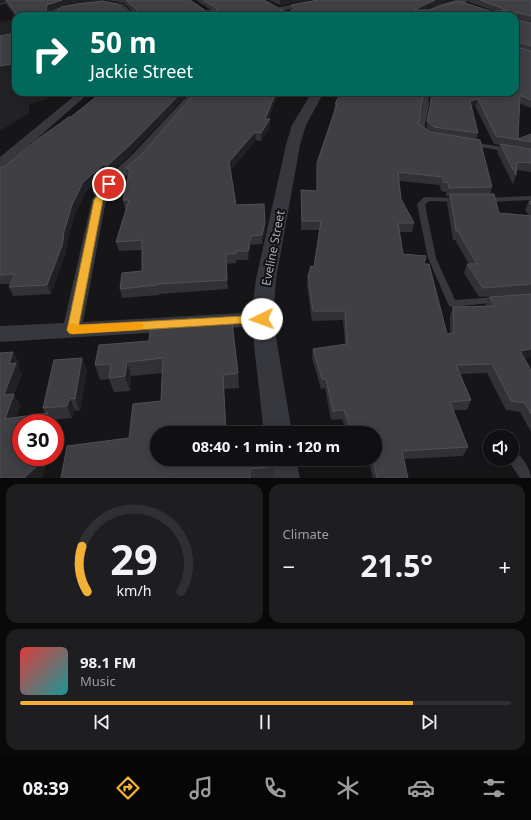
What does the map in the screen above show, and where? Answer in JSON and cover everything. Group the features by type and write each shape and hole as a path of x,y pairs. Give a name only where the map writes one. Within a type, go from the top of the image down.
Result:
{"street":[{"path":"284,12 277,8 328,0"},
{"path":"430,12 461,1 472,6"},
{"path":"54,12 64,8 112,4 122,7 128,12"},
{"path":"0,164 80,96"},
{"path":"72,330 98,200 109,184 138,157 193,96"},
{"name":"Eveline Street","path":"277,426 262,319 266,279 293,145 300,124 316,96"},
{"path":"0,334 262,319"},
{"path":"283,466 285,478"}],"lane":[{"path":"426,96 422,131 430,138"},
{"path":"468,144 517,151"},
{"path":"507,300 452,304 432,258 421,204 427,199 473,200 531,198"},
{"path":"519,466 527,478"}],"shaded area":[{"path":"10,20 12,24 12,96 47,96 48,99 29,104 29,113 0,131 0,22"}],"building":[{"path":"6,0 62,0 47,5 46,11 56,12 15,12"},
{"path":"126,0 190,0 206,11 217,11 217,9 203,0 264,0 286,12 135,12 137,10"},
{"path":"318,0 435,0 414,10 429,10 459,1 493,12 286,12 295,9 291,5"},
{"path":"480,0 531,0 531,16 519,12 493,12 507,10"},
{"path":"103,1 117,4 126,12 56,12 61,7 77,4"},
{"path":"519,20 531,23 531,46 519,42"},
{"path":"12,34 12,64 0,66 0,36"},
{"path":"519,48 531,51 531,100 520,95 518,139 531,134 531,142 496,136 478,99 470,101 478,133 434,127 427,121 432,97 519,96"},
{"path":"97,96 178,96 108,165 104,164 83,182 72,205 63,235 62,246 47,285 9,287 15,274 0,275 0,167 4,167 38,139 71,117"},
{"path":"193,96 274,96 265,119 270,119 261,133 255,132 229,162 236,205 264,204 265,223 262,235 251,236 248,251 236,251 236,254 226,254 227,280 157,284 120,289 122,273 142,271 142,240 116,242 129,200 123,200 130,169 126,168 143,153"},
{"path":"339,96 423,96 419,124 430,132 480,140 492,187 449,188 448,183 443,182 443,177 398,172 401,199 414,223 398,223 403,254 426,256 424,264 429,264 447,334 454,333 453,307 495,306 489,297 531,294 531,349 520,351 531,370 531,414 525,403 511,401 492,364 456,365 471,400 450,402 468,447 402,451 408,478 377,478 374,466 382,466 382,426 350,426 344,410 333,411 326,379 322,379 313,349 347,344 345,311 313,311 308,276 311,266 314,267 321,221 302,221 301,190 317,191 317,163 337,104 335,104"},
{"path":"500,144 531,149 531,163 517,162 516,175"},
{"path":"450,194 494,194 499,213 531,216 531,284 483,288 467,264 477,264 458,231 456,231"},
{"path":"232,322 238,373 223,375 226,426 150,426 150,466 275,466 250,469 250,478 61,478 67,446 129,438 133,404 161,401 163,358 127,362 125,376 109,378 111,364 95,365 99,345 149,341 150,330"},
{"path":"13,352 9,364 16,363 4,395 14,394 5,419 12,418 12,466 37,466 24,478 0,478 0,353"},
{"path":"82,358 75,399 70,398 67,406 43,408 54,360"}],"waterway":[{"path":"0,4 24,0"}],"slow traffic":[{"path":"73,327 72,330 138,326"}],"route":[{"path":"109,184 98,200 72,330 262,319"}]}
